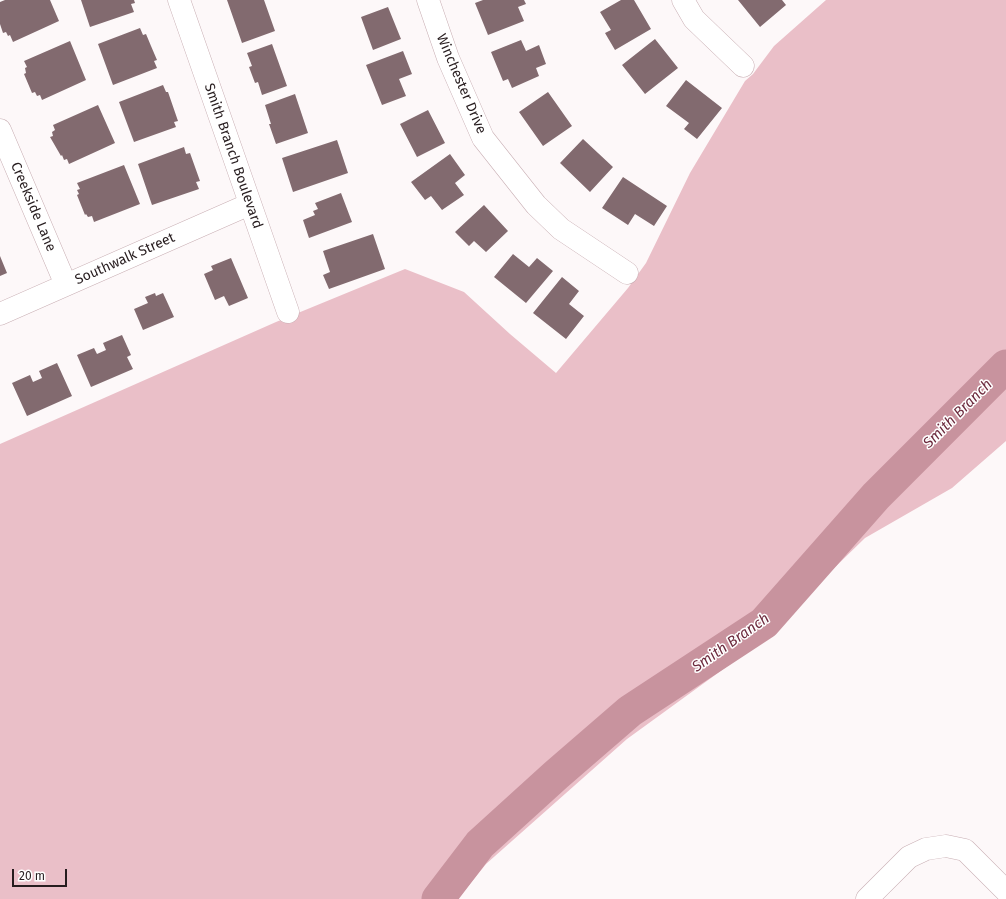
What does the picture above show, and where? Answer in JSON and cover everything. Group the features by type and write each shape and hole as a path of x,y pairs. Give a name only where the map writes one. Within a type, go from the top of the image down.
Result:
{"street":[{"name":"Smith Branch Boulevard","path":"179,0 288,312"},
{"name":"Winchester Drive","path":"428,0 448,58 483,138 536,205 561,229 627,273"},
{"path":"683,0 694,19 743,66"},
{"name":"Creekside Lane","path":"0,130 66,285"},
{"name":"Southwalk Street","path":"0,314 250,204"},
{"path":"867,899 909,857 926,848 946,846 965,850 1006,891"}],"shaded area":[{"path":"826,0 1006,0 1006,441 952,488 865,538 751,649 627,739 486,864 458,899 0,899 0,444 276,322 405,269 464,292 556,373 628,288 646,263 690,173 745,81 753,74 774,46"}],"building":[{"path":"5,0 50,0 59,21 13,42 10,35 8,36 6,32 3,33 0,24 0,2"},
{"path":"81,0 134,0 135,3 131,4 134,12 90,27"},
{"path":"227,0 264,0 275,31 242,43"},
{"path":"483,0 524,0 526,4 518,7 524,21 488,35 475,3"},
{"path":"621,0 634,0 651,29 615,50 605,33 611,30 600,12"},
{"path":"738,0 782,0 786,5 760,27"},
{"path":"388,7 401,39 373,50 361,17"},
{"path":"140,28 143,35 146,34 157,60 154,61 157,68 113,85 98,44"},
{"path":"655,39 678,68 645,94 622,65"},
{"path":"521,40 526,51 539,45 546,64 536,68 539,76 512,88 508,79 503,81 491,52"},
{"path":"70,41 86,80 42,100 40,95 37,96 35,92 32,93 24,74 26,73 25,68 27,67 24,61"},
{"path":"272,44 287,86 262,95 258,82 255,83 249,67 252,66 247,53"},
{"path":"403,51 412,74 399,79 406,96 382,105 366,65"},
{"path":"686,80 722,108 697,139 684,129 689,123 666,106"},
{"path":"163,85 166,92 168,92 178,121 174,122 176,127 134,142 119,102"},
{"path":"548,92 572,126 543,146 519,112"},
{"path":"295,94 308,133 276,144 269,124 271,124 265,105"},
{"path":"98,105 115,143 69,164 67,159 64,160 62,155 61,156 50,137 53,136 52,132 55,130 53,125"},
{"path":"428,110 445,143 417,157 400,124"},
{"path":"583,139 613,167 590,192 560,163"},
{"path":"337,140 348,173 293,192 282,158"},
{"path":"184,147 186,154 190,153 200,181 196,182 199,189 152,205 138,164"},
{"path":"450,154 465,175 455,183 464,195 442,210 431,196 425,200 411,182"},
{"path":"124,165 140,204 94,222 92,216 88,217 86,214 85,215 77,195 79,194 77,190 80,189 77,183"},
{"path":"623,177 667,206 654,226 635,214 628,225 602,208"},
{"path":"341,193 352,222 309,238 303,220 315,215 313,211 318,209 315,203"},
{"path":"484,205 508,231 486,252 474,241 469,246 455,232"},
{"path":"373,234 385,269 329,289 323,275 330,272 323,251"},
{"path":"513,254 529,267 537,258 553,271 526,303 494,277"},
{"path":"0,256 7,273 0,276"},
{"path":"231,258 248,298 229,306 224,296 215,300 204,274 213,270 211,266"},
{"path":"562,277 579,291 569,304 584,316 566,339 533,313"},
{"path":"155,293 156,296 163,293 174,317 143,330 134,309 148,303 145,297"},
{"path":"122,335 131,355 127,357 133,369 91,387 77,355 94,348 97,354 106,350 103,343"},
{"path":"57,363 72,396 27,416 12,383 30,375 33,382 42,378 39,371"}],"waterway":[{"name":"Smith Branch","path":"438,899 480,844 556,775 630,711 764,623 876,496 1006,366"}]}
